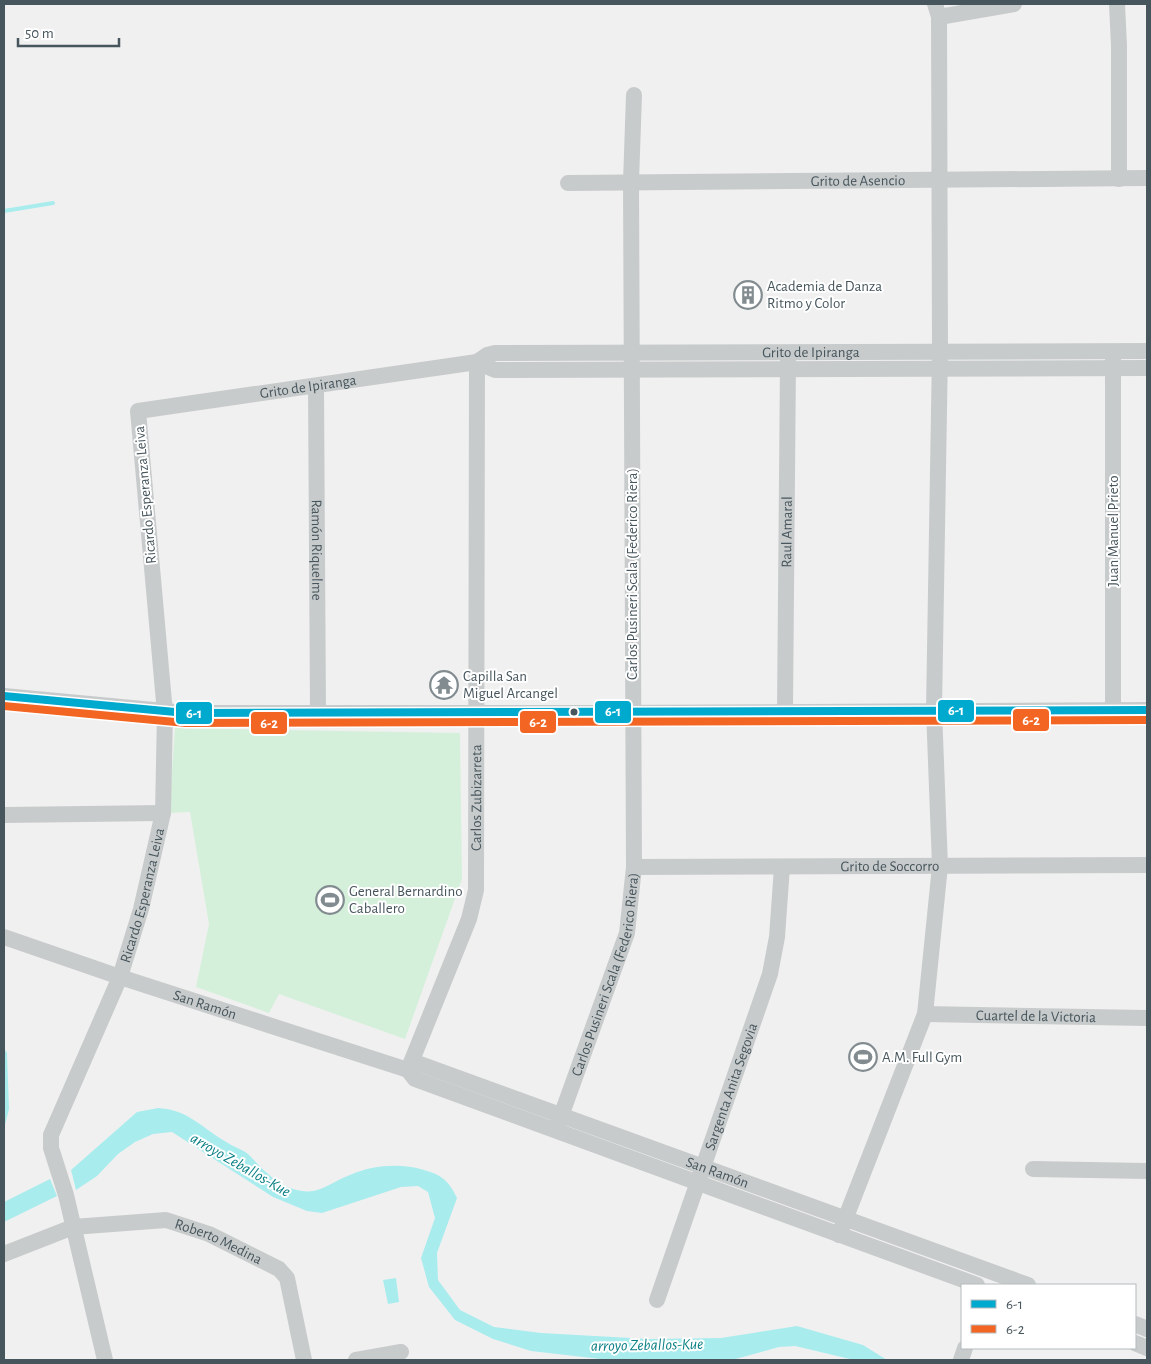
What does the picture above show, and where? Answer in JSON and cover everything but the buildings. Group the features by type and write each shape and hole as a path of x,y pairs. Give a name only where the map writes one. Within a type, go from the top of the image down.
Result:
{"street":[{"path":"839,1235 925,1014 940,866 934,710 940,351 940,179 937,11 1014,4"},
{"path":"1117,4 1120,46 1119,179"},
{"name":"Carlos Pusineri Scala (Federico Riera)","path":"556,1130 627,933 634,867 631,182 634,96"},
{"name":"Grito de Asencio","path":"568,182 1147,178"},
{"name":"Grito de Ipiranga","path":"477,362 495,370 633,369 940,351 1113,360 1147,368"},
{"name":"Grito de Ipiranga","path":"138,412 477,362 487,354 495,353 633,353 939,370 1113,360 1147,352"},
{"name":"Juan Manuel Prieto","path":"1113,360 1113,710"},
{"name":"Raul Amaral","path":"785,711 788,361"},
{"name":"Carlos Zubizarreta","path":"408,1070 469,919 476,890 477,362"},
{"name":"Ramón Riquelme","path":"316,386 318,714"},
{"name":"Ricardo Esperanza Leiva","path":"105,1360 66,1194 51,1148 51,1135 120,977 140,909 163,813 165,713 138,412"},
{"path":"4,696 165,713 1147,710"},
{"path":"4,814 163,813"},
{"name":"Grito de Soccorro","path":"634,867 1147,865"},
{"name":"Sargenta Anita Segovia","path":"657,1300 696,1182 770,974 777,937 782,867"},
{"name":"San Ramón","path":"4,937 120,977 408,1070 415,1079 974,1284"},
{"name":"Cuartel de la Victoria","path":"925,1014 1147,1018"},
{"name":"San Ramón","path":"408,1070 420,1064 846,1218 991,1279 1022,1284"},
{"path":"1033,1169 1147,1171"},
{"name":"Roberto Medina","path":"4,1254 73,1227 166,1220 209,1234 279,1269 287,1278 304,1360"},
{"path":"356,1360 401,1352"}],"green space":[{"name":"General Bernardino Caballero","path":"175,728 460,733 462,879 405,1039 279,994 269,1013 196,987 209,924 190,812 169,813"}],"water":[{"path":"4,1048 7,1053 9,1109 4,1129"},
{"name":"arroyo Zeballos-Kue","path":"158,1108 169,1109 187,1116 219,1138 246,1152 274,1179 293,1189 302,1191 317,1190 359,1172 387,1166 406,1166 430,1172 440,1177 448,1183 457,1198 437,1253 438,1280 460,1310 494,1327 541,1333 649,1339 721,1338 797,1326 863,1345 887,1360 854,1360 795,1346 779,1347 732,1360 609,1360 531,1351 493,1339 455,1320 429,1287 421,1258 435,1218 428,1192 418,1186 401,1187 322,1213 307,1211 273,1197 172,1132 153,1134 135,1142 118,1154 97,1176 76,1190 71,1170 137,1112"},
{"path":"50,1179 57,1196 4,1222 4,1202"},
{"path":"396,1278 399,1302 388,1304 383,1280"}],"waterway":[{"path":"4,211 53,203"}],"transit line":[{"name":"6-1","path":"4,696 186,713 1147,710"},
{"name":"6-2","path":"4,706 186,723 1147,720"}],"place":[{"name":"Academia de Danza Ritmo y Color","path":"748,295"},
{"name":"Capilla San Miguel Arcangel","path":"444,685"},
{"name":"General Bernardino Caballero","path":"330,900"},
{"name":"A.M. Full Gym","path":"863,1057"}]}
